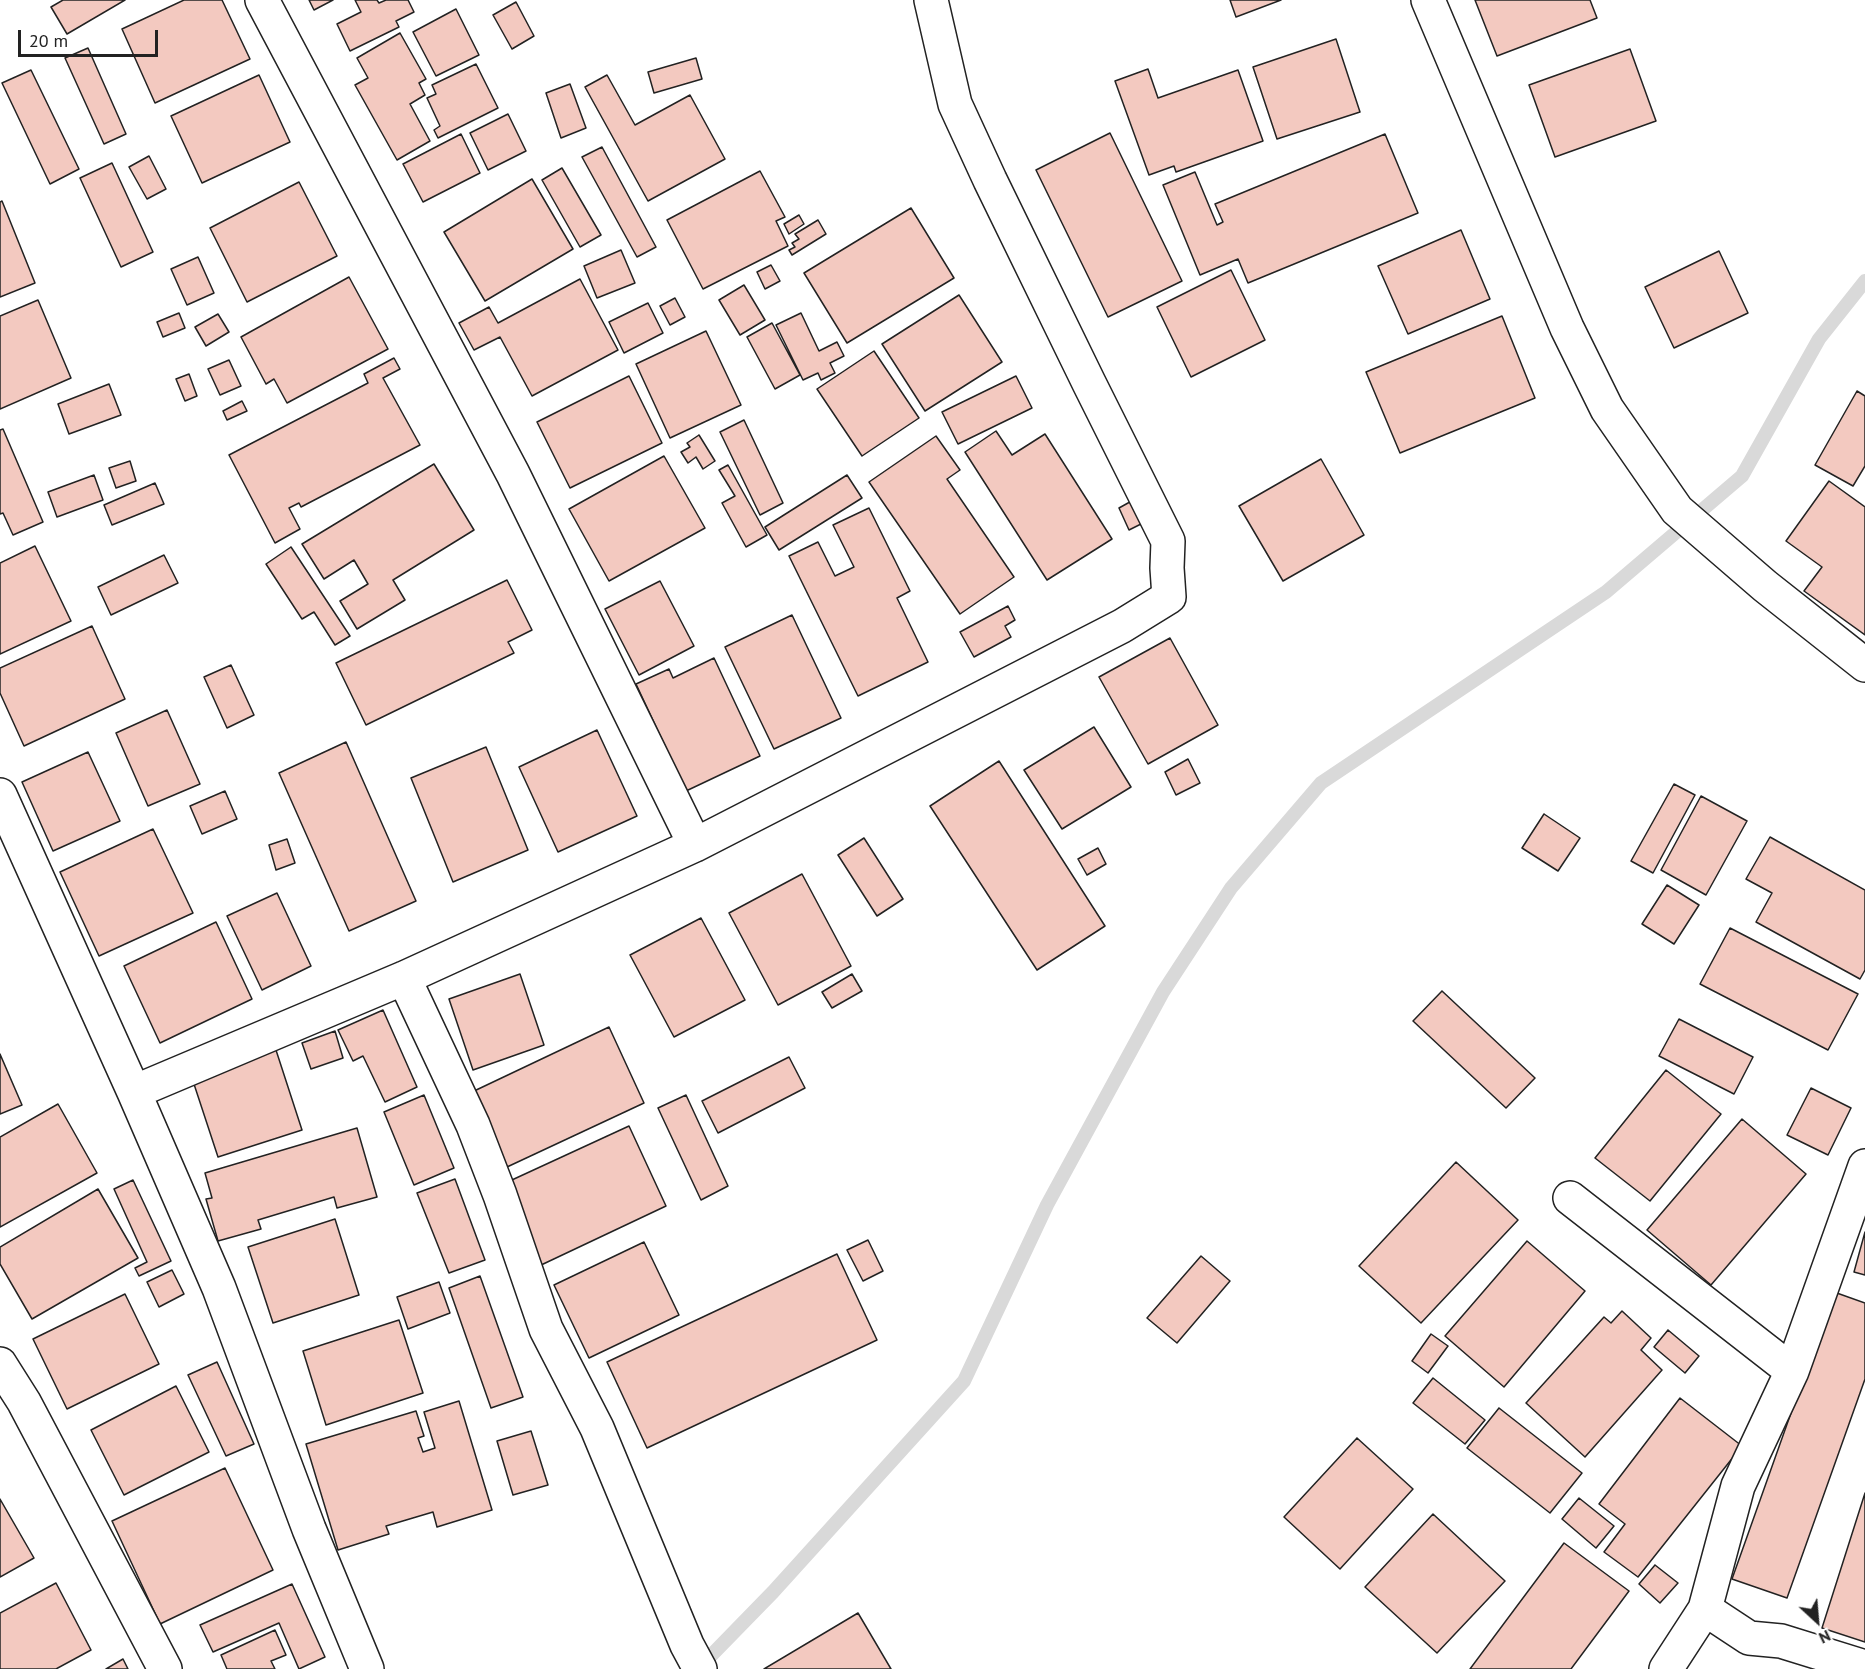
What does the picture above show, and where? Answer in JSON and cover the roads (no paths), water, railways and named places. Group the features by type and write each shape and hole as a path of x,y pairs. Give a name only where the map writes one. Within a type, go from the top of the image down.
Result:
{"street":[{"path":"262,0 513,474 695,845"},
{"path":"135,1092 404,978 695,845 1122,626 1169,597 1168,541 1084,373 955,104 930,0"},
{"path":"1428,0 1567,328 1607,409 1677,510 1765,586 1865,665"},
{"path":"0,795 135,1092 219,1288 309,1529 367,1669"},
{"path":"404,978 473,1125 500,1195 546,1329 597,1428 694,1657"},
{"path":"1666,1669 1705,1609 1738,1486 1792,1371 1865,1166"},
{"path":"1570,1198 1792,1371"},
{"path":"0,1364 24,1402 165,1669"},
{"path":"1705,1609 1749,1638 1781,1641 1865,1667"}],"waterway":[{"path":"699,1668 773,1592 964,1381 1047,1205 1163,992 1231,888 1321,783 1606,592 1742,476 1819,339 1865,281"}]}
